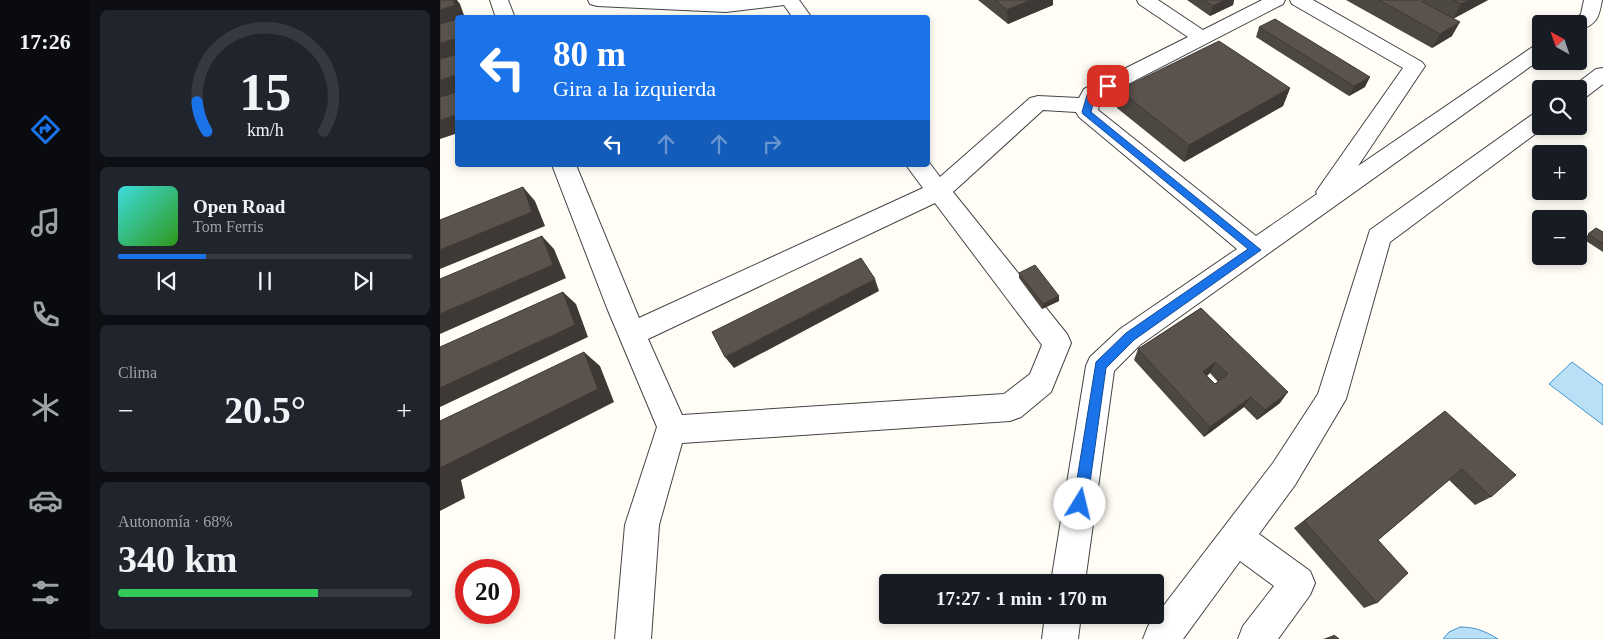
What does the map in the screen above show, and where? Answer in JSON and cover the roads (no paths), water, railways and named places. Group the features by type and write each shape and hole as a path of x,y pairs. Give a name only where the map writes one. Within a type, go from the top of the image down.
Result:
{"street":[{"path":"499,0 505,15"},
{"path":"597,0 726,6 783,0"},
{"path":"789,0 801,15"},
{"path":"1146,0 1202,38"},
{"path":"1255,250 1086,112 1091,94 1276,0"},
{"path":"1299,0 1415,66 1318,206"},
{"path":"1588,17 1590,16 1593,0"},
{"path":"1069,574 1100,366 1130,337 1532,56"},
{"path":"1587,86 1603,74"},
{"path":"632,334 939,191 1038,103 1088,106"},
{"path":"1164,624 1236,538 1284,474 1331,399 1379,238 1532,126"},
{"path":"565,167 632,334 672,427 642,525 633,639"},
{"path":"671,430 1010,407 1042,383 1057,343 920,167"},
{"path":"1236,538 1298,583 1256,639"},
{"path":"1060,639 1062,624"}],"water":[{"path":"1572,362 1603,385 1603,425 1549,384"},
{"path":"1460,627 1480,630 1498,639 1443,639 1449,632"}]}
